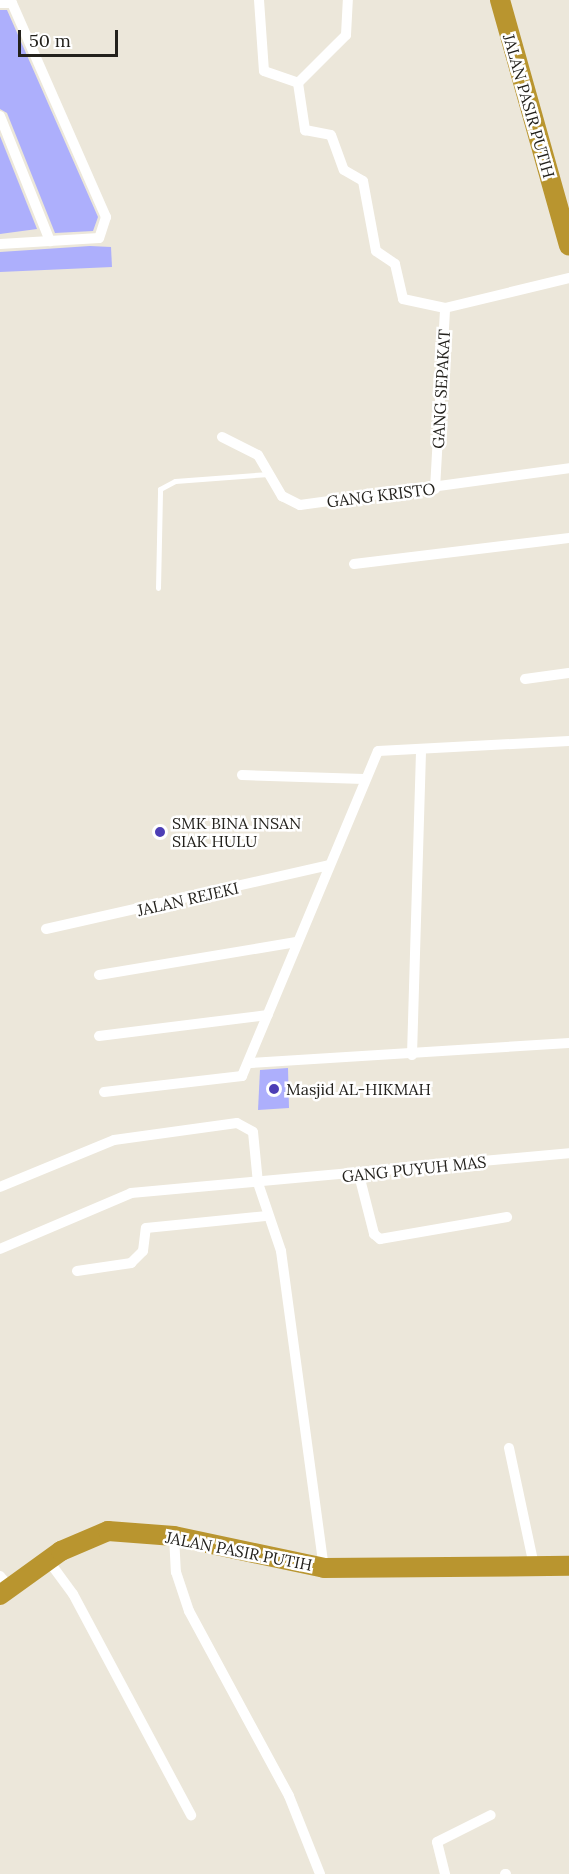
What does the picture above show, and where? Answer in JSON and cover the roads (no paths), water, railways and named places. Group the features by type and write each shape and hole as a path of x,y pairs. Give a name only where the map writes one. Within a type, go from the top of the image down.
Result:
{"highway":[{"name":"JALAN PASIR PUTIH","path":"500,0 569,246"},
{"name":"JALAN PASIR PUTIH","path":"3,1587 48,1560 108,1531 174,1536 324,1568 569,1566"}],"street":[{"path":"259,0 264,71 298,83"},
{"path":"298,83 345,35 348,0"},
{"path":"0,3 12,3 106,218 99,238 0,244"},
{"path":"298,83 305,130 331,135 344,170 363,181 376,251 395,264 403,299 445,308"},
{"path":"0,116 50,241"},
{"name":"GANG SEPAKAT","path":"435,489 445,308 569,278"},
{"name":"GANG KRISTO","path":"222,437 256,453 282,496 300,505 435,489 569,468"},
{"path":"354,564 569,538"},
{"path":"525,679 569,674"},
{"path":"105,1092 237,1078 251,1063 296,942 364,779 378,751 569,741"},
{"path":"412,1055 421,750"},
{"path":"242,775 364,779"},
{"name":"JALAN REJEKI","path":"46,929 329,865"},
{"path":"99,975 296,942"},
{"path":"99,1036 268,1015"},
{"path":"251,1063 412,1055 569,1043"},
{"path":"0,1187 114,1140 237,1123 253,1132 258,1183 267,1216 281,1251 324,1568"},
{"name":"GANG PUYUH MAS","path":"0,1249 131,1193 359,1175 569,1153"},
{"path":"359,1175 374,1234 380,1239 507,1217"},
{"path":"77,1271 131,1263 143,1251 146,1228 267,1216"},
{"path":"509,1448 534,1566"},
{"path":"174,1536 176,1572 189,1611 289,1796 320,1874"},
{"path":"48,1560 73,1594 191,1815"},
{"path":"445,1874 437,1842 491,1815"}],"lane":[{"path":"158,588 160,489 175,481 269,474"}],"place":[{"name":"SMK BINA INSAN SIAK HULU","path":"160,832"},
{"name":"Masjid AL-HIKMAH","path":"274,1089"}]}
